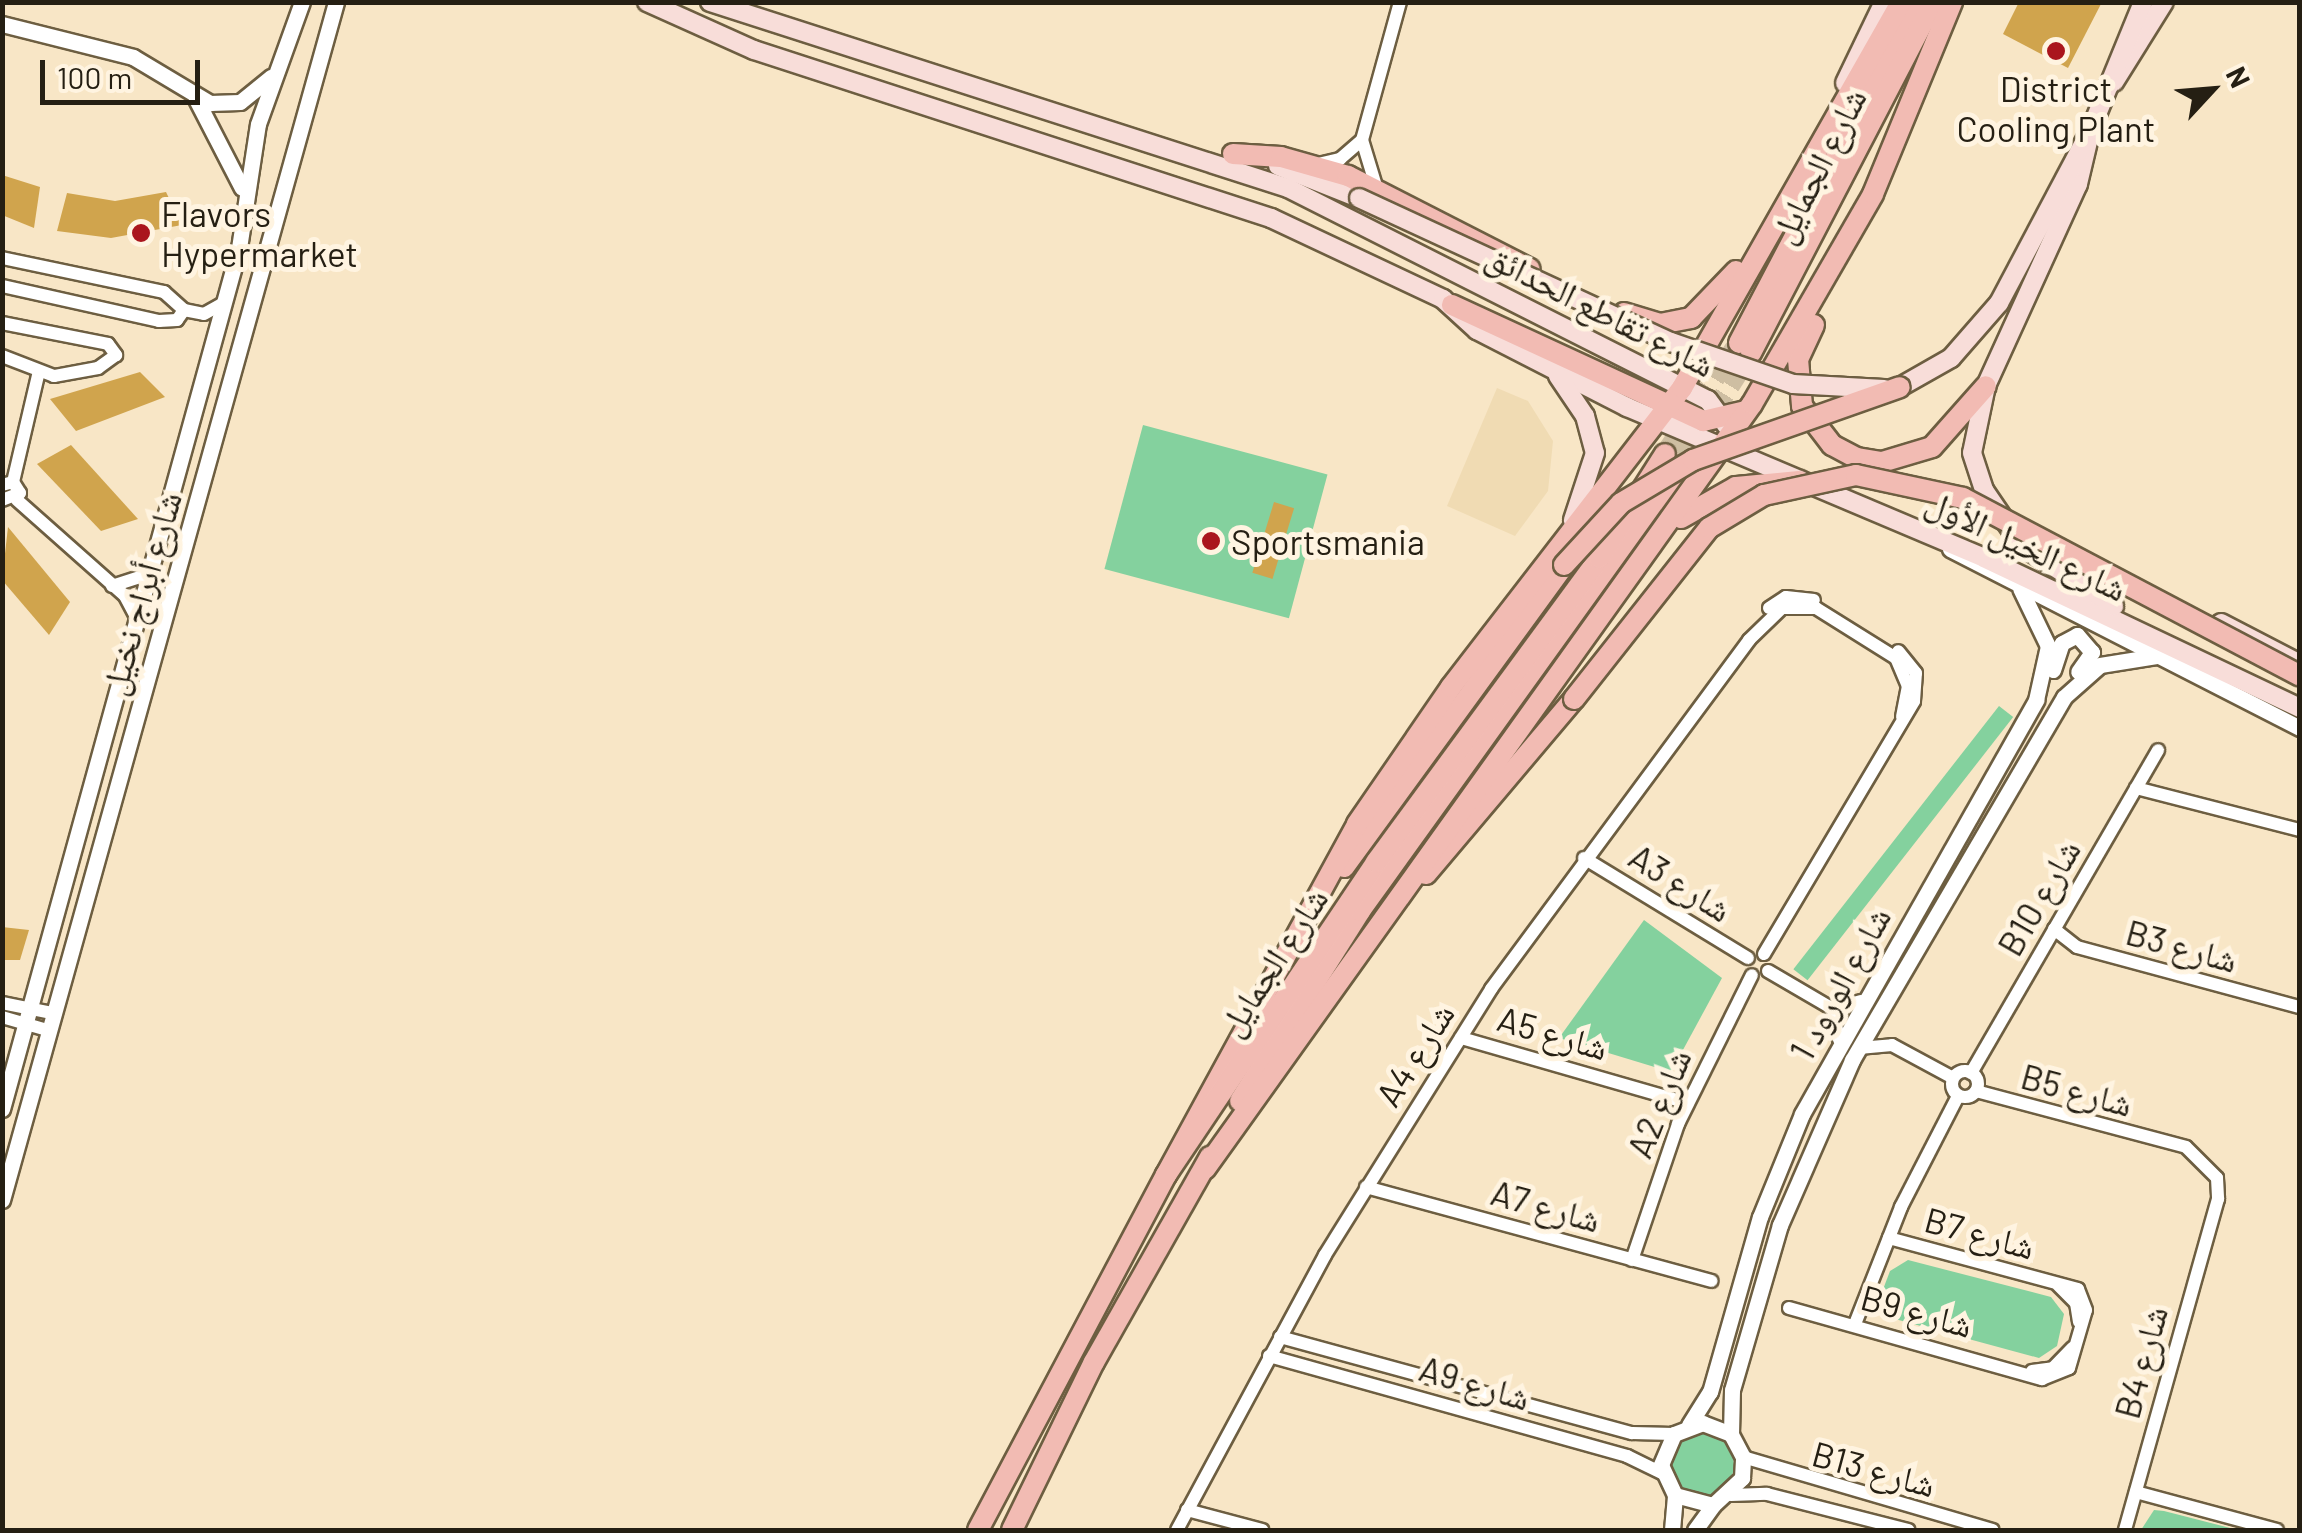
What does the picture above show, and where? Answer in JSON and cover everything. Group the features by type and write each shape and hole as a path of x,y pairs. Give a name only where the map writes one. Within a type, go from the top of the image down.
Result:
{"main road":[{"name":"شارع تقاطع الحدائق","path":"647,2 754,50 1261,214 1452,305 1477,330 1555,371 1670,404"},
{"name":"شارع تقاطع الحدائق","path":"710,2 1308,196 1670,404 1724,446"},
{"path":"1832,125 1884,2"},
{"path":"1166,1175 1320,895 1416,736 1568,532 1670,404 1770,239 1901,2"},
{"name":"شارع الجمايل","path":"1917,2 1745,348 1934,2"},
{"path":"1206,1169 1398,898 1669,530 1749,409 1826,280 1878,182 1952,2"},
{"path":"1320,895 1564,565 1621,503 1693,460 1900,387 1968,342 2012,282 2091,130 2144,2"},
{"path":"2108,88 2164,2"},
{"path":"1826,280 1797,382 1807,416 1832,445 1882,462 1908,458 1952,431 1986,386 2078,184 2091,130"},
{"path":"1135,142 1312,164 1382,192 1544,276 1660,324 1710,307 1770,239"},
{"path":"1233,154 1358,198 1617,322 1753,372 1819,389 1900,387"},
{"path":"1452,305 1703,421 1727,421 1749,409"},
{"path":"1555,371 1585,416 1595,453 1568,532"},
{"path":"1986,386 1972,453 1993,506 2036,558 2151,636"},
{"name":"شارع تقاطع الحدائق","path":"1724,446 1727,421"},
{"name":"شارع الخيل الأول","path":"1724,446 1936,537 2300,708"},
{"name":"شارع الجمايل","path":"978,1530 1166,1175 1376,862 1674,458 1360,910 1254,1076 1206,1169 1102,1347 1012,1530"},
{"path":"1398,898 1574,699 1710,528 1794,484 1856,475 1963,498 2300,676"},
{"path":"1669,530 1736,487 1800,480"},
{"path":"1993,506 2300,664"}],"street":[{"name":"شارع أبراج نخيل","path":"2,1109 224,303 276,66 302,2"},
{"name":"شارع أبراج نخيل","path":"2,1200 46,1030 336,2"},
{"path":"1382,192 1367,174 1362,140 1400,2"},
{"path":"2,24 133,57 196,99 228,146 245,200"},
{"path":"196,99 240,102 276,66"},
{"path":"1312,164 1340,158 1362,140"},
{"path":"2,258 164,292 215,337"},
{"path":"2,286 160,320 184,312 204,314 224,303"},
{"path":"2,323 116,352 98,368 38,375 2,356"},
{"path":"38,375 8,484 10,500 112,586 137,620"},
{"path":"1936,537 2020,588 2300,728"},
{"path":"112,586 149,574"},
{"name":"شارع الورود 1","path":"1662,1473 1682,1430 1710,1392 1781,1162 1839,1039 2036,700 2048,646 2020,588"},
{"name":"A4 شارع","path":"1177,1530 1269,1356 1366,1187 1461,1038 1584,858 1776,602 1796,595 1906,657 1916,673 1916,692 1764,954"},
{"path":"2036,700 2066,638 2088,640 2090,658 2050,718"},
{"name":"شارع الورود 1","path":"1730,1434 1732,1390 1780,1225 1860,1048 2050,718 2087,672 2156,656"},
{"name":"B10 شارع","path":"1970,1073 2158,750"},
{"path":"2136,788 2300,830"},
{"name":"A3 شارع","path":"1584,858 1748,958"},
{"name":"B3 شارع","path":"2054,929 2077,947 2300,1007"},
{"path":"1768,971 1764,954 1748,958 1752,975 1768,971 1833,1009 1861,1001"},
{"name":"A2 شارع","path":"1632,1260 1687,1103 1752,975"},
{"path":"2,1003 46,1030"},
{"path":"1833,1009 1839,1039"},
{"path":"2,1017 52,1013"},
{"path":"1878,1016 1892,1046"},
{"name":"A5 شارع","path":"1461,1038 1687,1103"},
{"path":"1860,1048 1892,1046 1954,1078 1970,1073 1976,1091 1958,1096"},
{"path":"1855,1324 1888,1238 1958,1096 1954,1078"},
{"name":"B5 شارع","path":"1976,1091 2164,1143"},
{"name":"B4 شارع","path":"2125,1530 2214,1209 2212,1168 2196,1152 2164,1143"},
{"name":"A7 شارع","path":"1366,1187 1711,1281"},
{"name":"B7 شارع","path":"1888,1238 2083,1295 2072,1346"},
{"name":"B9 شارع","path":"1789,1308 2029,1371 2053,1368 2072,1346"},
{"name":"A9 شارع","path":"1280,1337 1640,1435 1682,1430"},
{"name":"A9 شارع","path":"1269,1356 1627,1456 1662,1473"},
{"path":"1682,1430 1730,1434 1743,1457 1731,1495 1713,1505 1695,1530"},
{"name":"B13 شارع","path":"1743,1457 1993,1530"},
{"path":"1662,1473 1674,1495 1672,1530"},
{"path":"2136,1492 2277,1530"},
{"name":"B13 شارع","path":"1731,1495 1767,1494 1908,1530"},
{"path":"1674,1495 1713,1505"},
{"path":"1187,1510 1262,1530"}],"shaded area":[{"path":"1497,388 1528,401 1553,441 1548,491 1515,536 1447,506"}],"green space":[{"name":"Sportsmania","path":"1143,425 1327,474 1289,618 1104,569"},
{"path":"1999,706 2013,717 1808,980 1793,969"},
{"path":"1644,920 1722,978 1671,1072 1559,1038"},
{"path":"1908,1260 2051,1297 2064,1314 2057,1346 2039,1358 1884,1316 1879,1300 1890,1271"},
{"path":"1702,1433 1725,1442 1734,1465 1725,1488 1702,1497 1679,1488 1670,1465 1679,1442"},
{"path":"2154,1510 2164,1511 2238,1530 2141,1530"}],"building":[{"name":"District Cooling Plant","path":"2019,2 2102,2 2068,68 2003,34"},
{"path":"2,175 40,187 34,228 2,215"},
{"path":"166,192 182,225 111,238 57,231 67,193 115,201"},
{"path":"140,372 165,397 76,431 50,399"},
{"path":"71,445 138,519 101,531 37,464"},
{"path":"1274,502 1294,508 1272,579 1252,573"},
{"path":"8,527 70,602 49,635 2,580"},
{"path":"2,927 29,930 20,960 2,960"}],"tunnel":[{"path":"1665,454 1735,348"},
{"path":"1682,462 1750,354"}],"place":[{"name":"District Cooling Plant","path":"2056,51"},
{"name":"Flavors Hypermarket","path":"141,233"},
{"name":"Sportsmania","path":"1211,541"}]}
